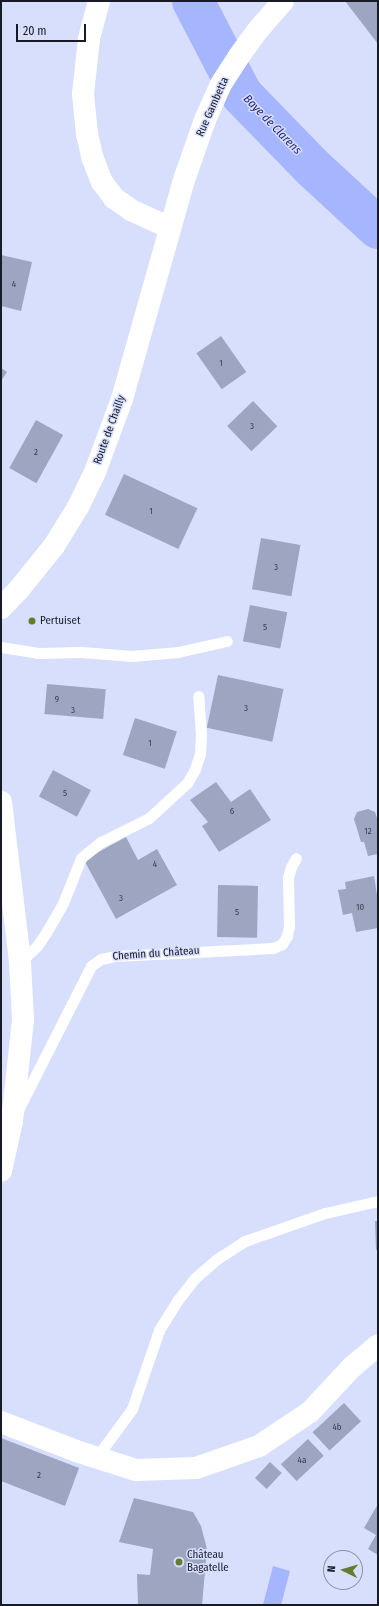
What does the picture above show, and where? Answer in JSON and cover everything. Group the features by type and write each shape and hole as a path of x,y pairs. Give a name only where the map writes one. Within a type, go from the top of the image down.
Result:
{"street":[{"path":"99,1 89,38 83,94 87,134 93,158 102,182 114,198 131,210 170,228"},
{"name":"Rue Gambetta","path":"170,228 205,120 221,84 258,30 283,1"},
{"name":"Route de Chailly","path":"1,608 20,588 54,546 78,507 95,472 122,399 170,228"},
{"path":"1,802 20,962 23,1020 12,1121 1,1171"},
{"path":"1,1422 96,1458 136,1470 196,1468 259,1446 310,1412 352,1367 378,1345"}],"lane":[{"path":"1,647 37,653 82,652 132,656 178,652 227,641"},
{"path":"20,962 37,946 47,931 63,903 84,855 101,842 149,818 187,783 195,770 200,754 201,735 198,696"},
{"name":"Chemin du Château","path":"12,1121 91,966 101,959 115,956 273,948 282,944 287,936 289,926 288,878 291,866 296,858"},
{"path":"96,1458 132,1409 159,1330 177,1301 195,1278 217,1259 245,1241 325,1213 378,1202"}],"water":[{"path":"273,1566 290,1571 281,1605 263,1605"}],"building":[{"path":"345,1 378,1 378,44"},
{"path":"1,255 32,262 21,311 1,306"},
{"path":"221,336 246,372 222,389 196,353"},
{"path":"1,368 7,372 1,381"},
{"path":"253,401 277,426 251,451 227,426"},
{"path":"36,420 63,435 36,483 9,468"},
{"path":"124,474 197,508 178,549 105,515"},
{"path":"261,538 300,545 291,596 252,589"},
{"path":"250,605 287,612 280,649 243,641"},
{"path":"218,675 284,689 272,742 207,728"},
{"path":"47,684 106,689 103,719 44,714"},
{"path":"135,718 177,732 165,769 123,755"},
{"path":"53,770 91,790 77,817 39,796"},
{"path":"216,782 231,802 250,789 271,820 219,852 202,826 208,822 190,800"},
{"path":"368,809 375,812 378,821 378,854 368,856 364,842 361,842 354,819 357,812"},
{"path":"126,837 138,860 157,849 177,885 116,919 84,860"},
{"path":"374,876 378,901 378,928 356,932 352,913 343,915 338,890 346,889 345,882"},
{"path":"218,885 258,886 257,938 217,937"},
{"path":"375,1221 378,1221 378,1250 376,1250"},
{"path":"344,1403 361,1421 330,1451 313,1432"},
{"path":"1,1438 79,1468 65,1506 1,1481"},
{"path":"308,1439 324,1456 297,1481 281,1464"},
{"path":"270,1462 282,1473 267,1489 255,1478"},
{"name":"Château Bagatelle","path":"134,1498 193,1512 201,1526 207,1549 202,1605 138,1605 137,1574 150,1575 153,1549 119,1542"},
{"path":"378,1504 378,1555 368,1549 376,1535 364,1528"}],"waterway":[{"name":"Baye de Clarens","path":"193,1 242,95 312,167 378,228"}],"place":[{"name":"Pertuiset","path":"32,621"},
{"name":"Château Bagatelle","path":"179,1562"}]}
